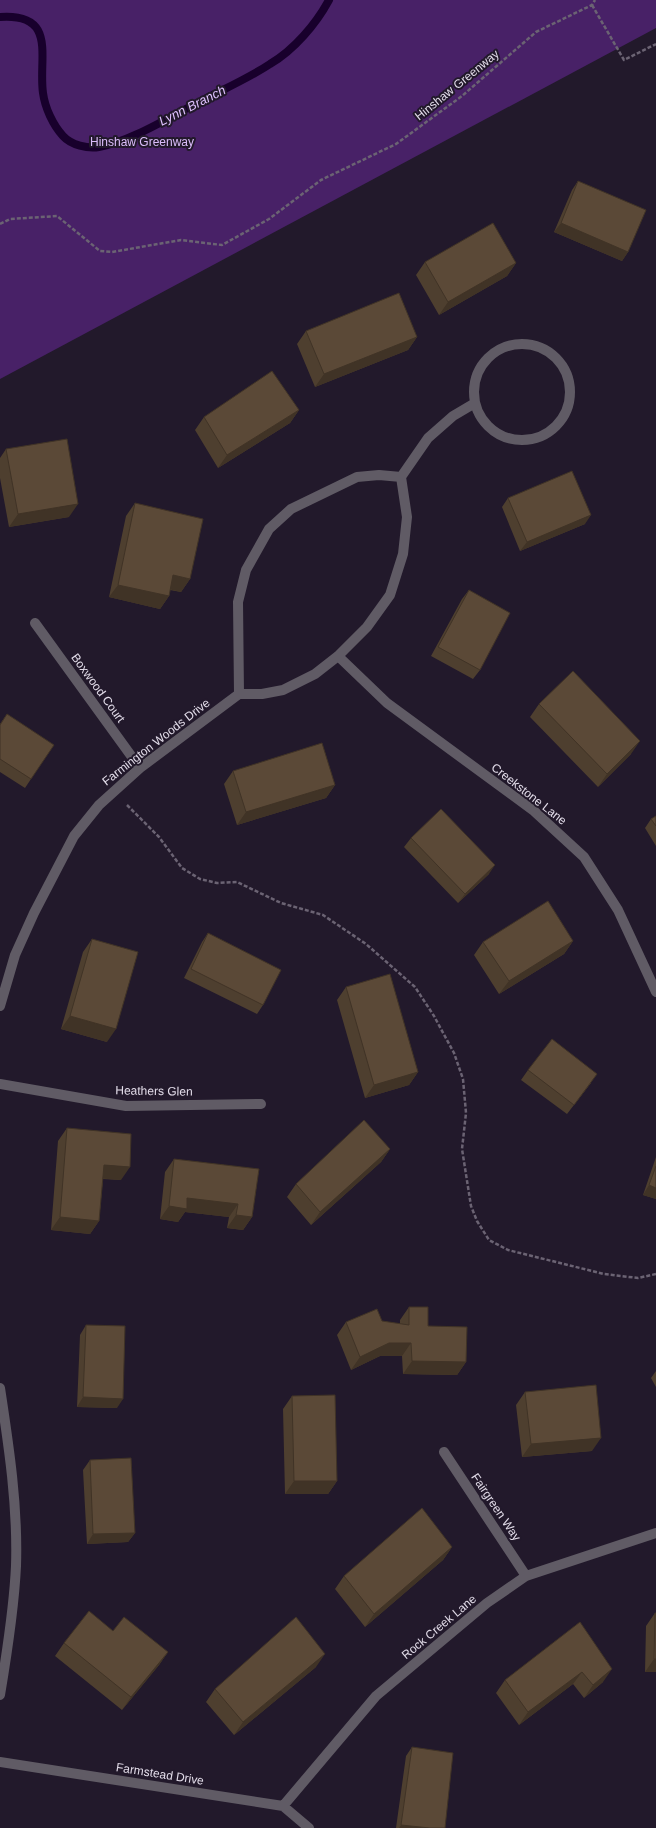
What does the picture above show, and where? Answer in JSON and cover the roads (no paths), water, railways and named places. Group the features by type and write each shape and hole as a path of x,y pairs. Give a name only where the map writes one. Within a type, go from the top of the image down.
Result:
{"street":[{"path":"516,343 532,344 547,350 559,360 568,374 571,390 569,406 561,421 550,432 536,438 520,441 505,437 491,430 481,417 475,403 474,387 478,371 487,358 500,348 516,343"},
{"path":"401,477 379,475 356,478 290,509 269,529 246,570 238,602 239,694 262,694 283,690 315,674 338,656 367,628 390,595 403,554 408,517 401,477 428,438 453,416 475,403"},
{"name":"Boxwood Court","path":"35,623 140,768"},
{"name":"Creekstone Lane","path":"338,656 387,703 534,811 584,857 618,910 656,992"},
{"name":"Farmington Woods Drive","path":"0,1006 14,956 53,874 74,836 99,805 140,768 239,694"},
{"name":"Heathers Glen","path":"0,1084 126,1106 261,1104"},
{"path":"0,1388 5,1456 15,1514 16,1566 7,1653 0,1696"},
{"name":"Fairgreen Way","path":"444,1452 526,1576"},
{"name":"Rock Creek Lane","path":"283,1806 376,1696 487,1603 526,1576 656,1533"},
{"name":"Farmstead Drive","path":"0,1762 283,1806"},
{"path":"283,1806 309,1828"}],"waterway":[{"name":"Lynn Branch","path":"0,17 18,18 30,22 38,30 41,40 43,93 50,116 59,132 70,142 80,146 99,147 112,144 138,134 262,69 288,51 304,36 318,18 329,0"}],"park label":[{"name":"Hinshaw Greenway","path":"142,142"}]}
